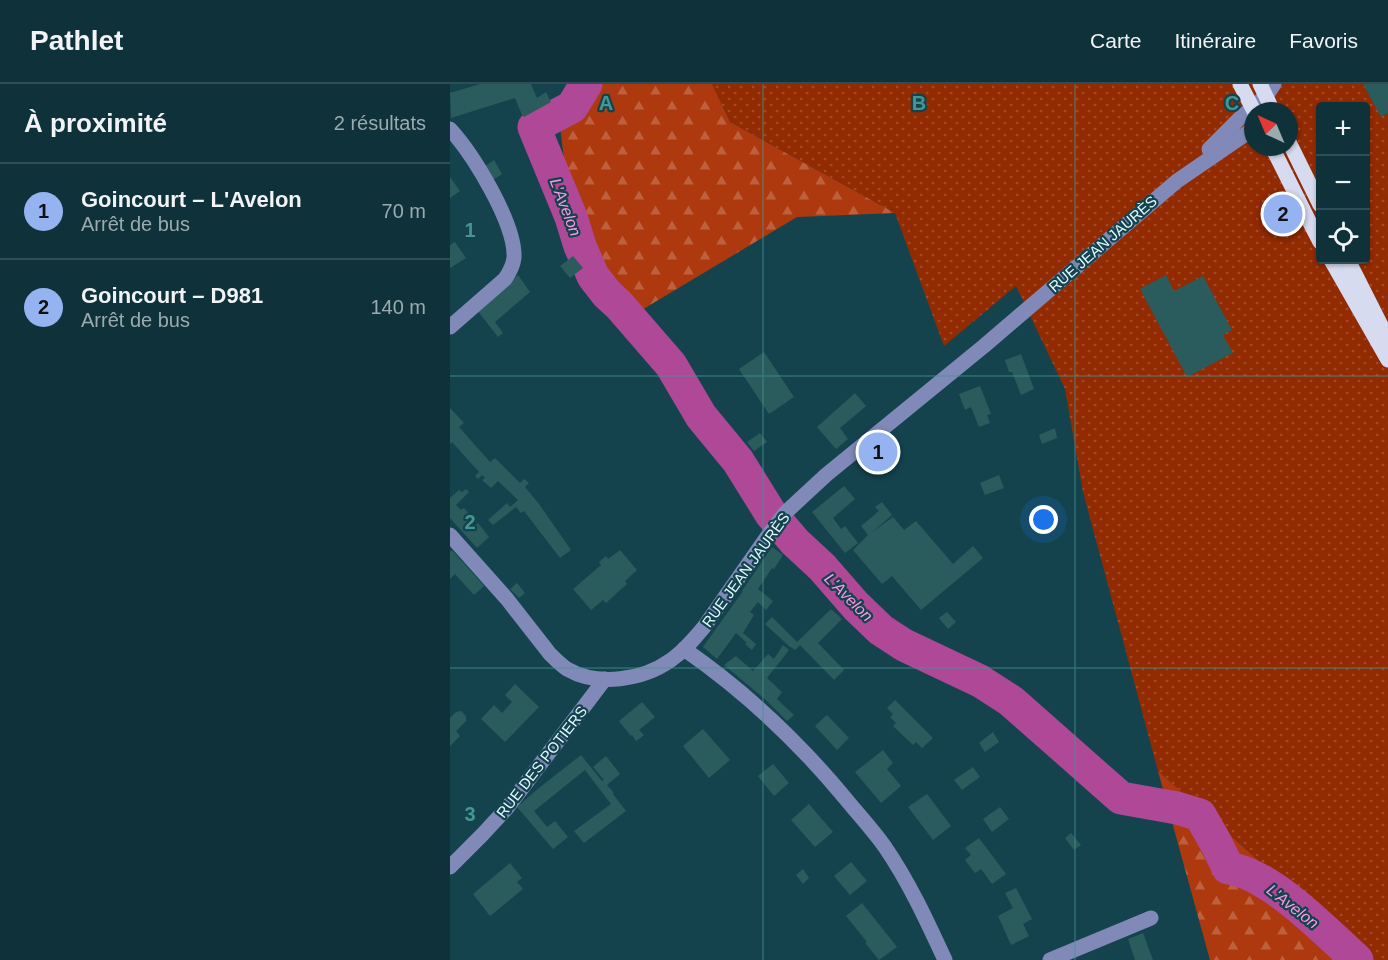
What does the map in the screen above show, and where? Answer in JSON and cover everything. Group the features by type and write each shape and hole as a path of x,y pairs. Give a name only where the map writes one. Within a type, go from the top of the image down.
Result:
{"main road":[{"path":"1240,84 1249,102"},
{"path":"1276,156 1316,234"},
{"path":"1296,156 1316,197"},
{"path":"1333,264 1388,360"},
{"path":"1350,264 1388,339"}],"street":[{"name":"RUE JEAN JAURÈS","path":"1257,102 1266,88"},
{"name":"RUE JEAN JAURÈS","path":"450,535 507,599 557,662 569,670 605,679 625,678 647,672 671,660 704,627 785,513 840,462 984,346 1179,179 1244,118"},
{"path":"450,129 467,150 492,191 509,232 514,257 510,272 505,279 450,327"},
{"name":"RUE JEAN JAURÈS","path":"1179,179 1244,135"},
{"path":"684,649 720,675 771,718 820,769 861,817 906,880 945,960"},
{"name":"RUE DES POTIERS","path":"450,867 507,808 605,679"},
{"path":"1050,960 1151,918"}],"shaded area":[{"path":"712,84 1388,84 1388,960 1370,960 1158,771 1083,492 1065,389 1016,286 944,346 895,213 730,122"}],"green space":[{"path":"576,84 712,84 730,122 895,213 797,217 630,317 571,217 560,126"},
{"path":"1158,771 1370,960 1210,960"}],"building":[{"path":"480,84 531,84 537,98 546,92 551,102 524,117 515,98 451,118 450,93"},
{"path":"1363,84 1388,84 1388,113 1381,117"},
{"path":"494,160 502,174 493,180 484,167"},
{"path":"450,177 460,191 450,198"},
{"path":"455,242 466,258 450,268 450,245"},
{"path":"573,256 583,268 570,278 560,266"},
{"path":"518,275 530,292 495,322 503,333 498,337 477,310"},
{"path":"1166,275 1174,291 1203,276 1232,330 1223,335 1233,353 1187,377 1140,289"},
{"path":"764,352 794,397 769,414 739,369"},
{"path":"1021,354 1034,389 1021,395 1005,360"},
{"path":"980,386 991,414 987,415 990,423 979,427 971,407 965,410 959,394"},
{"path":"855,393 866,406 840,428 848,439 836,449 817,427"},
{"path":"450,408 464,423 459,427 490,462 495,458 520,483 524,479 529,483 525,487 571,550 560,558 524,511 521,513 516,507 493,525 488,520 507,503 510,507 518,500 498,481 491,488 482,480 485,478 482,475 478,479 475,476 479,472 452,442 450,444"},
{"path":"1055,428 1057,438 1042,444 1039,435"},
{"path":"760,433 767,442 754,451 747,442"},
{"path":"999,475 1004,488 985,495 980,483"},
{"path":"844,486 855,499 833,518 841,529 845,526 858,543 845,553 812,512"},
{"path":"466,489 469,492 456,505 461,510 464,508 471,516 468,518 475,525 478,523 489,537 477,548 450,518 450,498 459,490 462,492"},
{"path":"882,502 892,515 871,533 893,517 904,530 916,521 953,564 973,546 983,558 921,610 892,576 882,584 853,550 868,535 861,526 879,511 875,507"},
{"path":"772,547 783,555 758,589 773,601 766,610 758,602 750,612 754,615 743,633 756,644 752,650 736,633 717,659 703,647"},
{"path":"452,550 484,586 474,595 455,574 450,579 450,552"},
{"path":"620,550 637,570 625,581 627,584 606,603 603,600 591,610 573,589 601,565 599,562 606,556 608,559"},
{"path":"517,583 525,593 519,598 510,589"},
{"path":"831,609 842,619 818,643 844,670 834,680 800,645 795,650 790,647 765,624 772,617 797,642"},
{"path":"947,612 956,622 948,629 939,618"},
{"path":"783,645 789,650 767,678 782,692 777,699 794,715 787,721 724,665 736,656 753,671 768,654 774,659"},
{"path":"515,684 539,707 505,742 481,719 494,705 502,713 512,702 505,695"},
{"path":"895,700 933,738 922,748 916,742 913,745 893,726 896,723 890,717 893,714 887,708"},
{"path":"642,702 655,717 639,730 644,735 636,741 619,721"},
{"path":"461,711 466,716 466,721 456,731 460,736 450,746 450,718 456,712"},
{"path":"827,715 849,738 837,750 815,726"},
{"path":"703,729 730,760 709,778 683,746"},
{"path":"993,732 999,742 985,752 979,743"},
{"path":"883,750 893,763 887,769 901,786 881,803 855,772"},
{"path":"581,755 602,781 604,780 593,767 606,756 620,774 607,785 626,811 584,843 574,831 611,804 585,770 534,811 547,827 555,821 568,837 553,849 517,807"},
{"path":"773,764 789,783 774,796 758,776"},
{"path":"973,767 980,777 962,790 954,780"},
{"path":"927,794 951,826 933,840 908,807"},
{"path":"809,804 833,832 815,847 791,820"},
{"path":"1000,807 1009,819 992,832 983,819"},
{"path":"1071,833 1081,845 1074,850 1065,838"},
{"path":"979,838 1006,874 992,884 981,869 975,873 965,860 971,855 965,848"},
{"path":"851,862 867,881 850,895 834,876"},
{"path":"510,863 522,878 517,882 523,889 490,916 473,894"},
{"path":"803,869 809,878 803,884 796,875"},
{"path":"1016,888 1032,919 1023,924 1029,936 1011,945 998,916 1013,908 1005,893"},
{"path":"862,903 897,947 879,960 846,916"},
{"path":"1143,933 1153,960 1135,960 1128,939"}],"waterway":[{"name":"L'Avelon","path":"586,84 572,107 534,127 593,276 671,365 701,416 738,461 771,514 795,542 822,567 856,606 881,630 904,645 980,681 1011,701 1121,798 1177,808 1200,815 1228,868 1245,872 1279,892 1297,905 1357,960"}],"place":[{"name":"Goincourt – D981","path":"1283,214"},
{"name":"Goincourt – L'Avelon","path":"878,452"}]}
